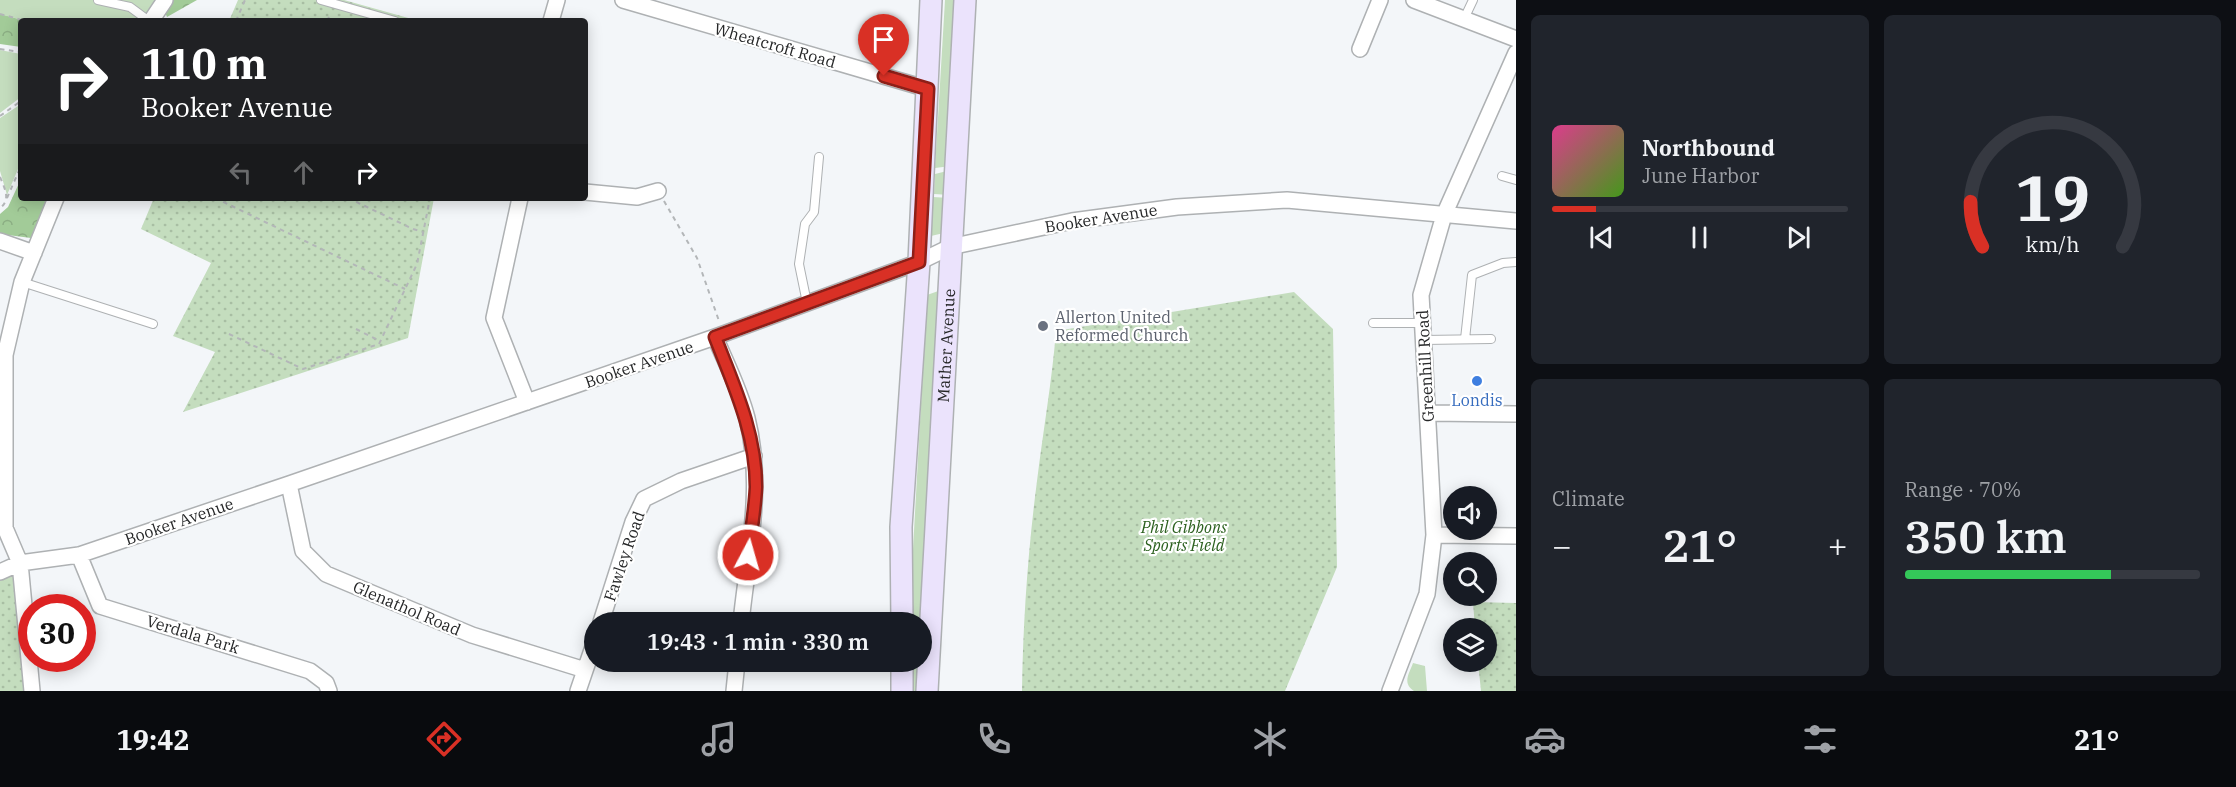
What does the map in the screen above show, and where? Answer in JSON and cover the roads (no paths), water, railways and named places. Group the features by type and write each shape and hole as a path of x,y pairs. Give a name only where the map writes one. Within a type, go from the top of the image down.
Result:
{"main road":[{"name":"Mather Avenue","path":"902,612 901,527 919,262 931,0"},
{"name":"Mather Avenue","path":"927,691 965,0"},
{"path":"902,672 902,691"}],"street":[{"path":"152,18 165,0"},
{"path":"553,18 557,0"},
{"name":"Wheatcroft Road","path":"623,0 928,89"},
{"path":"1360,50 1380,0"},
{"path":"1414,0 1516,39"},
{"name":"Greenhill Road","path":"1390,691 1427,594 1434,535 1421,295 1444,215 1516,52"},
{"path":"588,192 637,197 658,191"},
{"name":"Booker Avenue","path":"0,572 20,563 79,555 289,484 720,335 919,262 950,247 1072,221 1221,204 1287,200 1516,221"},
{"path":"32,691 20,563 5,528 3,355 22,282 55,201"},
{"path":"519,201 494,318 527,402"},
{"path":"0,241 34,253"},
{"path":"720,335 747,417 754,456 756,488 742,612"},
{"path":"1428,413 1516,414"},
{"name":"Fawley Road","path":"604,612 633,522 644,499 681,481 754,456"},
{"name":"Glenathol Road","path":"289,484 303,551 326,574 472,635 584,670"},
{"path":"1434,535 1516,536"},
{"name":"Verdala Park","path":"79,555 100,606 310,671 326,683 329,691"},
{"path":"578,691 584,672"},
{"path":"734,691 736,672"}],"lane":[{"path":"98,0 130,7 146,18"},
{"path":"321,0 384,18"},
{"path":"1464,19 1473,0"},
{"path":"807,303 799,264 805,224 814,212 819,157"},
{"path":"1502,176 1516,180"},
{"path":"1465,339 1472,275 1503,263 1516,262"},
{"path":"22,282 153,324"},
{"path":"1373,323 1423,323"},
{"path":"1424,340 1491,339"}],"place":[{"name":"Allerton United Reformed Church","path":"1043,326"},
{"name":"Londis","path":"1477,381"}],"park label":[{"name":"Phil Gibbons Sports Field","path":"1184,536"}]}
